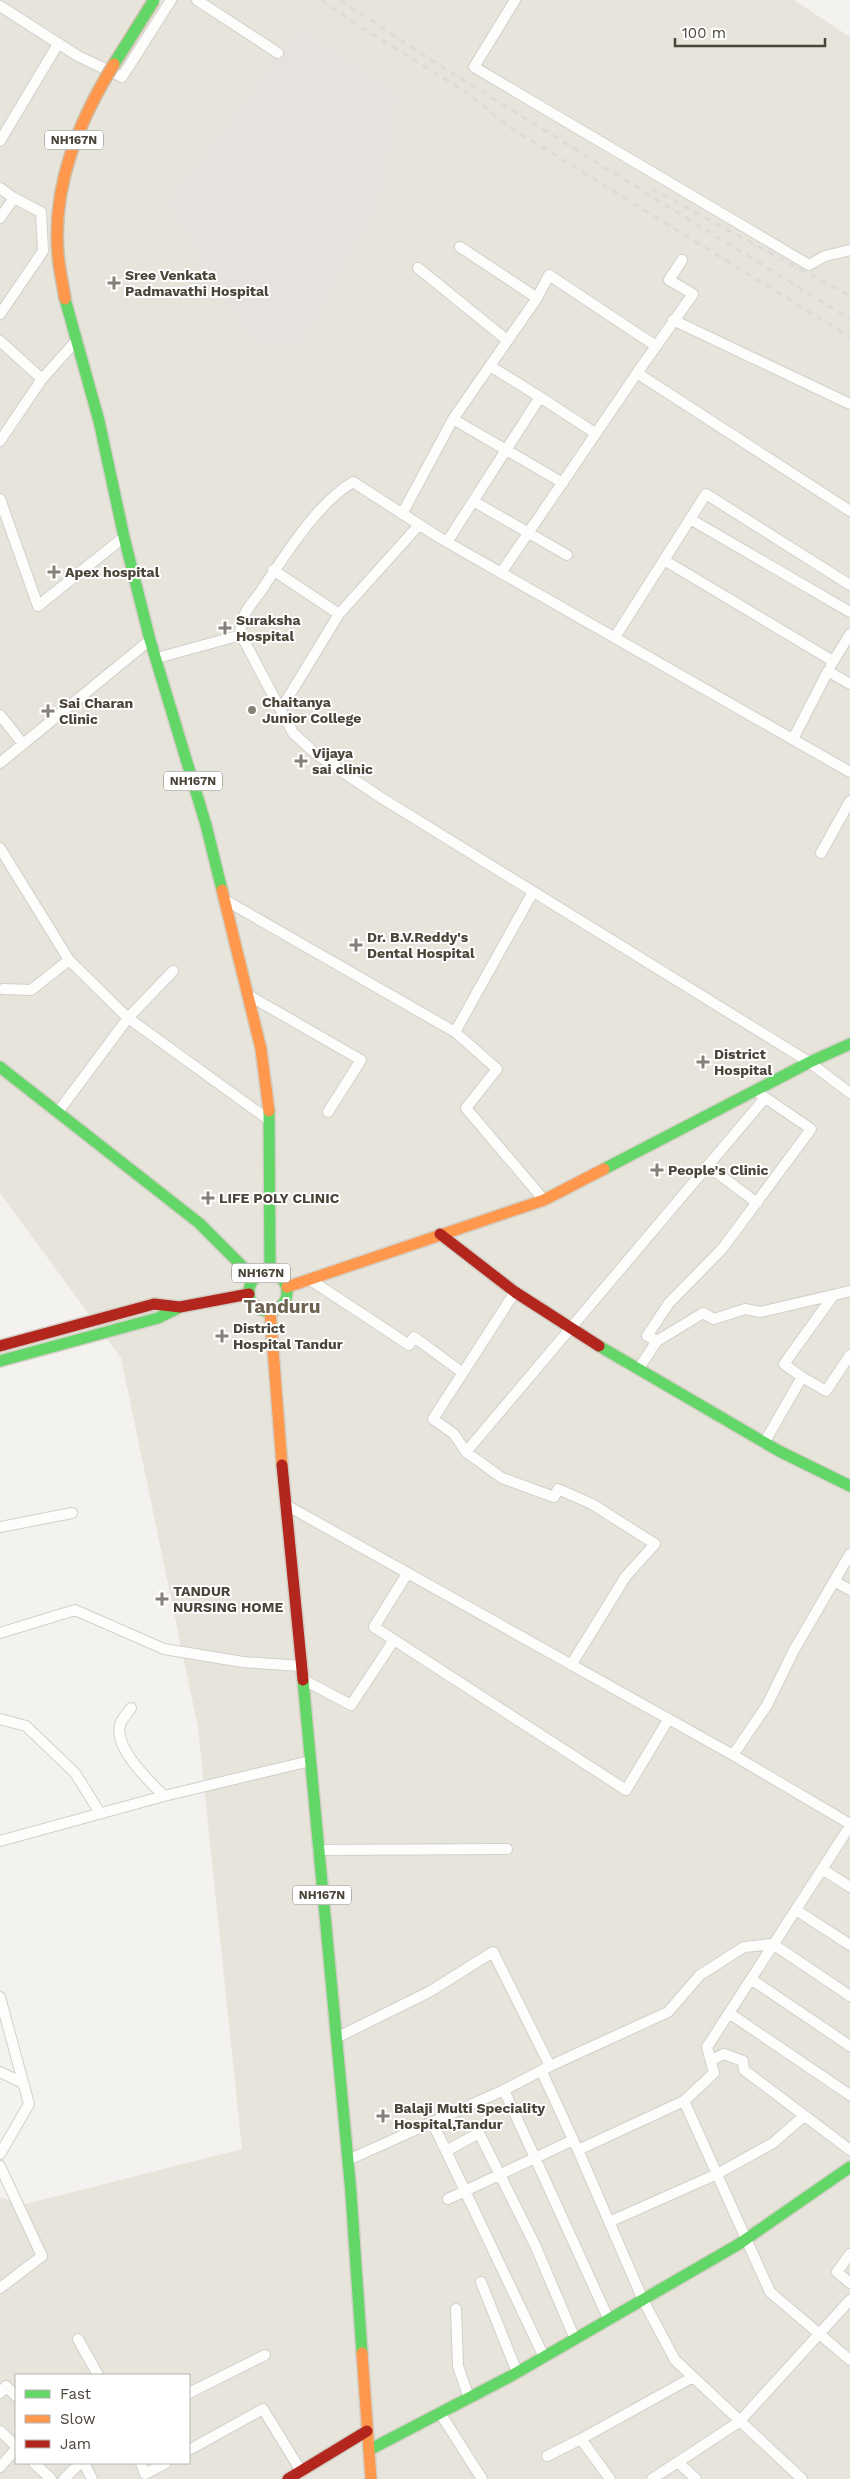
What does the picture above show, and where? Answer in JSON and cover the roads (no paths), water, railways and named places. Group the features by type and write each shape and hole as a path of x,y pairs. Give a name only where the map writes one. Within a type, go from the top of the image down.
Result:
{"main road":[{"name":"NH167N","path":"154,0 88,111 67,159 56,210 56,236 60,275 65,299 99,421 124,537 150,640 206,825 260,1049 270,1121 270,1272"},
{"path":"287,1287 544,1200 809,1062 850,1044"},
{"path":"0,1067 200,1223 254,1278"},
{"path":"440,1234 515,1292 571,1329 764,1443 850,1486"},
{"name":"NH167N","path":"270,1272 278,1275 287,1287 286,1300 276,1310 260,1310 255,1306 249,1294 254,1278 260,1274 270,1272"},
{"path":"0,1346 154,1304 180,1306 249,1294"},
{"path":"0,1361 158,1318 180,1306"},
{"name":"NH167N","path":"270,1311 272,1354 348,2160 371,2479"},
{"path":"369,2450 517,2372 643,2300 746,2239 850,2167"},
{"path":"288,2479 368,2431"}],"street":[{"path":"0,6 58,44 122,77 171,0"},
{"path":"197,0 278,54"},
{"path":"515,0 474,67 809,265 825,256 850,250"},
{"path":"0,141 58,44"},
{"path":"0,188 14,198 41,212 43,251 0,314"},
{"path":"0,218 14,198"},
{"path":"460,247 537,298"},
{"path":"501,573 595,433 693,294 669,280 682,260"},
{"path":"418,268 508,340"},
{"path":"402,514 453,419 537,298 549,275 656,346"},
{"path":"673,320 850,404"},
{"path":"0,441 42,379 76,341"},
{"path":"0,342 42,379"},
{"path":"490,366 595,433"},
{"path":"637,373 850,511"},
{"path":"448,542 540,397"},
{"path":"453,419 562,483"},
{"path":"850,772 501,573 419,525 353,482 340,490 326,504 273,570 248,607 241,624 241,635 293,733 316,754 380,797 809,1062 850,1093"},
{"path":"615,637 706,494 850,585"},
{"path":"0,499 38,606 124,537"},
{"path":"473,501 527,534 567,555"},
{"path":"690,519 850,612"},
{"path":"281,709 339,614 419,525"},
{"path":"664,560 833,661"},
{"path":"273,570 339,614"},
{"path":"793,739 828,670 850,634"},
{"path":"157,658 241,635"},
{"path":"0,763 150,640"},
{"path":"828,670 850,684"},
{"path":"0,715 24,744"},
{"path":"821,852 850,801"},
{"path":"0,848 69,960 128,1018 270,1121"},
{"path":"455,1032 533,892"},
{"path":"224,899 455,1032 497,1069 466,1108 544,1200"},
{"path":"1,989 31,990 69,960"},
{"path":"58,1112 128,1018 173,971"},
{"path":"247,994 361,1060 328,1112"},
{"path":"656,1341 647,1336 669,1304 722,1249 811,1129 755,1090"},
{"path":"466,1452 765,1098"},
{"path":"708,1166 757,1202"},
{"path":"309,1279 409,1345 414,1337 463,1373"},
{"path":"639,1368 656,1341 702,1313 714,1319 745,1309 760,1312 786,1304 833,1296 850,1290"},
{"path":"515,1292 433,1419 454,1434 466,1452 502,1478 554,1497 558,1490 592,1504 655,1544 626,1576 570,1665"},
{"path":"833,1296 784,1364 826,1391 850,1355"},
{"path":"764,1443 802,1377"},
{"path":"286,1505 732,1755 850,1825 707,2047 714,2073 684,2101 578,2150"},
{"path":"0,1528 72,1513"},
{"path":"732,1755 767,1704 794,1650 850,1554"},
{"path":"407,1574 374,1627 626,1790 668,1720"},
{"path":"834,1581 850,1590"},
{"path":"0,1633 75,1610 164,1649 242,1662 301,1666"},
{"path":"302,1679 351,1705 394,1640"},
{"path":"131,1708 120,1725 121,1742 141,1772 164,1796"},
{"path":"0,1719 26,1726 75,1773 100,1813"},
{"path":"0,1841 164,1796 310,1761"},
{"path":"318,1850 507,1849"},
{"path":"822,1869 850,1887"},
{"path":"796,1910 850,1944"},
{"path":"348,2160 504,2090 668,2012 700,1975 744,1947 773,1944 850,1996"},
{"path":"336,2038 429,1992 493,1952 546,2069 573,2140 643,2300 675,2360 802,2479"},
{"path":"751,1979 850,2046"},
{"path":"0,1997 29,2104 0,2154"},
{"path":"728,2013 850,2095"},
{"path":"710,2060 724,2054 743,2061 744,2070 850,2150"},
{"path":"0,2072 23,2083"},
{"path":"504,2090 609,2320"},
{"path":"684,2101 770,2292 850,2360"},
{"path":"609,2222 717,2174 773,2144 804,2116"},
{"path":"432,2122 544,2357"},
{"path":"446,2151 479,2133 536,2245 575,2339"},
{"path":"448,2199 573,2140"},
{"path":"0,2166 42,2256 0,2288"},
{"path":"850,2254 837,2272 850,2283"},
{"path":"481,2282 517,2372"},
{"path":"652,2479 739,2422 850,2300"},
{"path":"456,2309 458,2366 469,2398"},
{"path":"78,2339 97,2374"},
{"path":"190,2392 264,2355"},
{"path":"547,2456 693,2377"},
{"path":"0,2393 6,2386 15,2395"},
{"path":"190,2449 262,2409 301,2471"},
{"path":"440,2413 482,2479"},
{"path":"0,2431 15,2447"},
{"path":"581,2439 610,2479"},
{"path":"0,2467 15,2449"},
{"path":"678,2462 696,2479"},
{"path":"35,2464 51,2479"},
{"path":"64,2479 79,2464"},
{"path":"84,2464 92,2479"},
{"path":"141,2464 146,2477 165,2464"}],"railway":[{"path":"322,0 356,24 466,92 508,126 850,337"},
{"path":"340,0 439,65 850,319"},
{"path":"652,189 850,296"}],"place":[{"name":"Sree Venkata Padmavathi Hospital","path":"114,283"},
{"name":"Apex hospital","path":"54,572"},
{"name":"Suraksha Hospital","path":"225,628"},
{"name":"Chaitanya Junior College","path":"252,710"},
{"name":"Sai Charan Clinic","path":"48,711"},
{"name":"Vijaya sai clinic","path":"301,761"},
{"name":"Dr. B.V.Reddy's Dental Hospital","path":"356,945"},
{"name":"District Hospital","path":"703,1062"},
{"name":"People's Clinic","path":"657,1170"},
{"name":"LIFE POLY CLINIC","path":"208,1198"},
{"name":"District Hospital Tandur","path":"222,1336"},
{"name":"TANDUR NURSING HOME","path":"162,1599"},
{"name":"Balaji Multi Speciality Hospital,Tandur","path":"383,2116"}],"district":[{"name":"Tanduru","path":"282,1306"}]}
